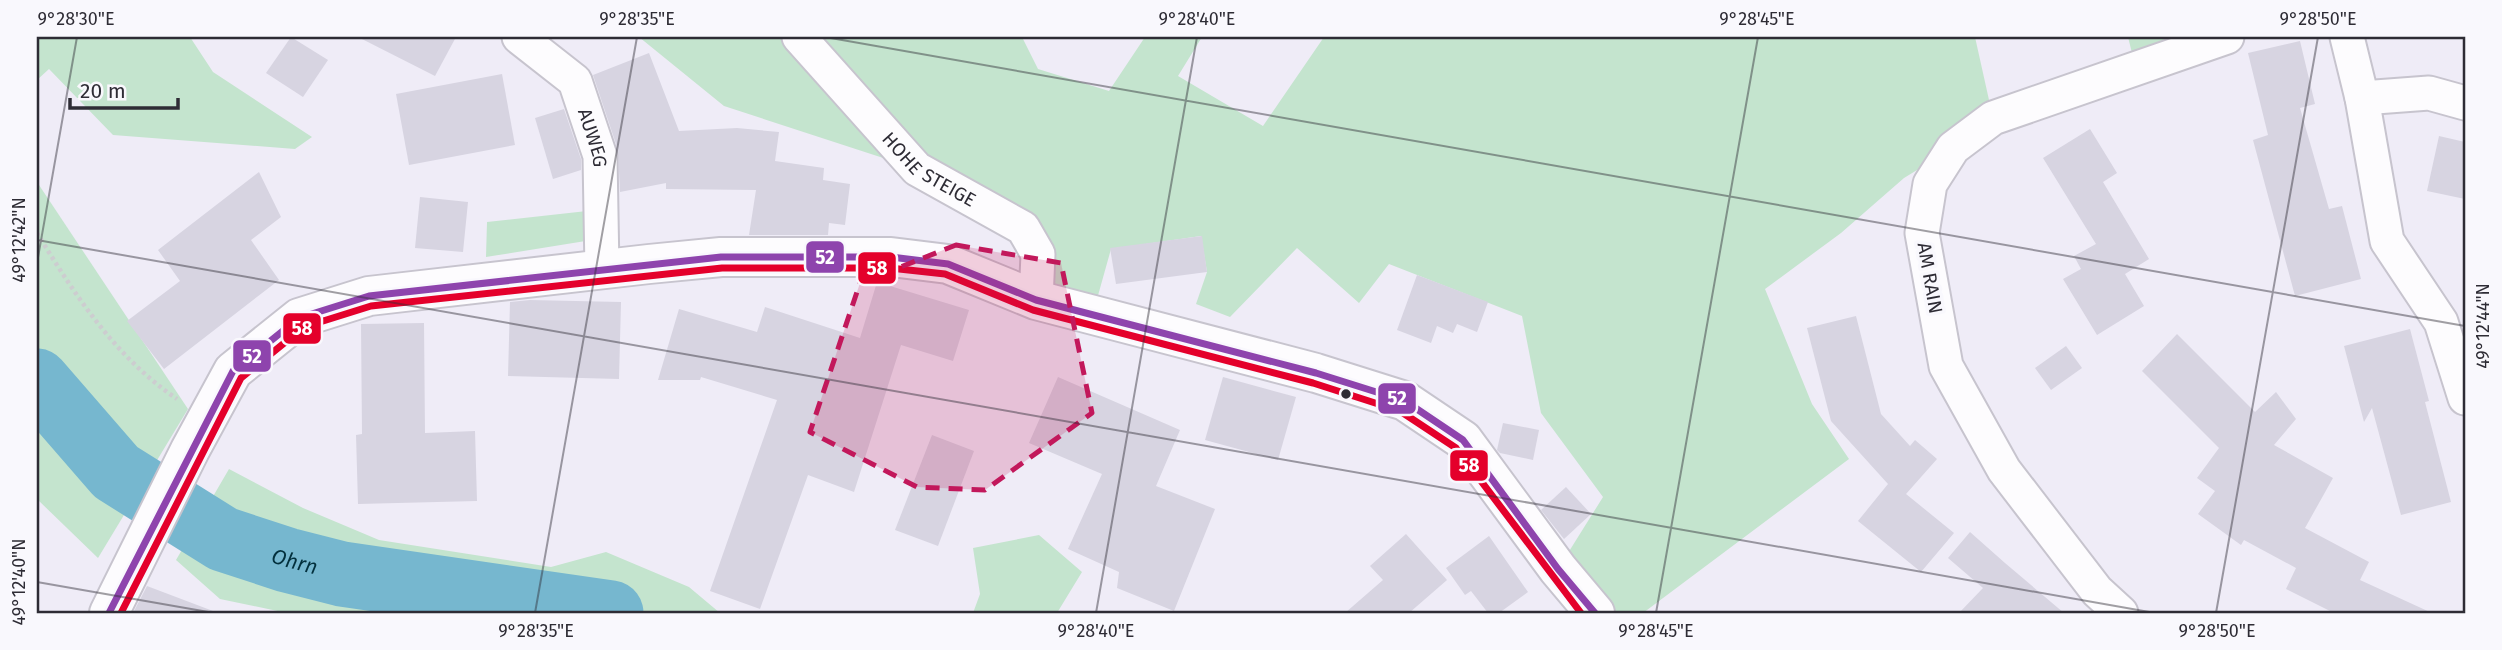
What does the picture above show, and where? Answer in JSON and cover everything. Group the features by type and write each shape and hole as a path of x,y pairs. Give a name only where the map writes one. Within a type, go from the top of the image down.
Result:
{"street":[{"name":"AUWEG","path":"519,37 575,81 600,156 602,270"},
{"name":"HOHE STEIGE","path":"799,37 917,169 1023,228 1038,254 1036,300"},
{"name":"AM RAIN","path":"2121,613 2097,591 2004,470 1946,366 1922,233 1930,184 1953,148 1993,118 2227,37"},
{"path":"2347,37 2362,98 2387,241 2441,322 2465,398"},
{"path":"2362,98 2429,93 2465,103"},
{"path":"108,613 198,434 233,371 299,318 369,296 721,257 891,257 948,264 1036,300 1317,373 1405,401 1463,440 1558,569 1595,613"}],"path":[{"path":"37,233 70,288 99,327 198,434"}],"highlighted area":[{"path":"956,245 1061,263 1092,413 985,490 917,487 810,432 860,283"}],"green space":[{"path":"37,37 190,37 213,72 312,137 295,149 113,135 49,69 37,80"},
{"path":"639,37 1022,37 1038,69 1109,91 1145,37 1202,37 1178,76 1263,126 1324,37 1975,37 1993,118 1953,148 1904,178 1841,233 1765,289 1812,404 1849,459 1643,613 1595,613 1558,569 1603,497 1541,413 1522,316 1389,264 1359,303 1297,248 1230,317 1196,304 1207,272 1201,236 1111,249 1092,317 1036,300 1038,254 917,169 724,106"},
{"path":"2128,37 2166,37 2167,46 2133,57"},
{"path":"37,182 188,409 98,558 37,499"},
{"path":"596,210 598,239 486,257 487,222"},
{"path":"229,469 303,508 379,540 551,567 606,552 689,587 720,613 287,613 220,599 176,560"},
{"path":"1039,535 1082,572 1057,613 973,613 980,594 973,548"}],"building":[{"path":"291,37 328,60 303,97 266,73"},
{"path":"358,37 456,37 435,76"},
{"path":"2300,41 2315,104 2300,108 2329,209 2342,206 2361,279 2295,296 2253,140 2268,135 2248,53"},
{"path":"649,53 679,131 737,128 779,132 775,161 824,168 823,180 850,184 845,225 829,223 828,235 749,235 756,190 666,189 666,183 620,192 618,150 593,75"},
{"path":"502,74 515,145 409,165 396,94"},
{"path":"564,109 581,159 581,170 553,179 535,118"},
{"path":"2090,129 2117,173 2103,182 2149,259 2125,274 2144,306 2097,335 2063,279 2081,269 2074,256 2096,244 2043,158"},
{"path":"2439,136 2465,142 2465,199 2427,191"},
{"path":"259,172 281,217 251,240 279,280 164,369 127,321 180,281 158,250"},
{"path":"420,197 468,202 463,252 415,248"},
{"path":"1202,236 1207,272 1116,284 1110,248"},
{"path":"1417,275 1488,302 1477,332 1457,324 1453,333 1437,326 1431,343 1397,330"},
{"path":"877,282 969,310 953,361 901,345 854,492 808,475 760,609 710,591 777,400 701,377 700,380 658,380 679,309 757,332 765,307 860,338"},
{"path":"510,302 621,302 619,379 508,376"},
{"path":"1856,316 1881,414 1910,446 1915,440 1937,459 1906,494 1954,533 1921,572 1858,521 1888,484 1831,421 1807,328"},
{"path":"424,323 425,433 475,431 477,501 358,504 356,435 362,434 361,324"},
{"path":"2410,329 2429,401 2425,402 2451,502 2401,515 2372,408 2364,422 2344,346"},
{"path":"2177,334 2255,412 2276,392 2296,419 2274,445 2333,478 2305,528 2369,562 2360,580 2432,613 2334,613 2286,589 2296,568 2244,540 2241,545 2198,514 2215,491 2197,478 2219,448 2142,371"},
{"path":"2066,346 2082,368 2051,390 2035,368"},
{"path":"1058,377 1180,430 1156,486 1215,509 1174,611 1117,588 1119,572 1068,549 1102,474 1029,443"},
{"path":"1223,377 1296,397 1278,460 1205,440"},
{"path":"1503,423 1539,430 1533,460 1497,450"},
{"path":"932,435 974,451 938,546 895,530"},
{"path":"1566,487 1591,514 1564,539 1541,510"},
{"path":"1970,532 2064,613 1959,613 1983,588 1948,558"},
{"path":"1406,534 1447,580 1409,613 1345,613 1383,580 1370,566"},
{"path":"1489,536 1528,592 1499,613 1488,613 1471,591 1465,595 1446,568"},
{"path":"147,586 213,611 133,613"}],"waterway":[{"name":"Ohrn","path":"37,381 116,472 223,539 342,574 611,613"}],"transit line":[{"name":"52","path":"109,613 233,371 299,318 369,296 721,257 891,257 948,264 1036,300 1316,373 1405,401 1463,440 1558,569 1595,613"},
{"name":"58","path":"121,613 241,378 304,327 371,306 722,268 890,268 945,274 1033,310 1313,383 1400,411 1456,448 1581,613"}]}
